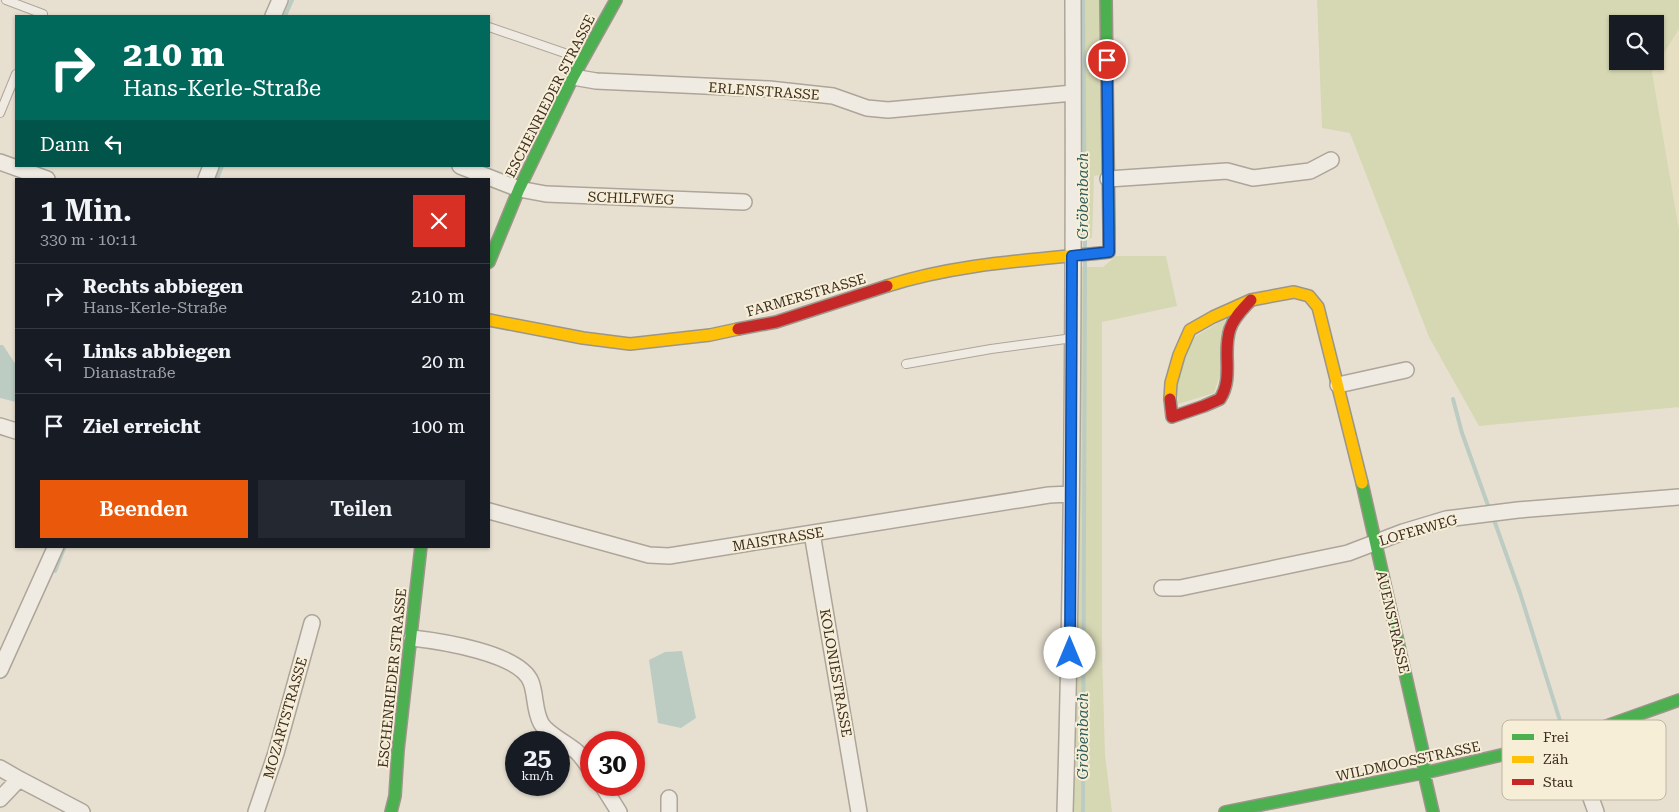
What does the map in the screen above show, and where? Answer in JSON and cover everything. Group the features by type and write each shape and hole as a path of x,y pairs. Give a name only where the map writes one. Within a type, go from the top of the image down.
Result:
{"street":[{"path":"273,15 280,0"},
{"name":"ESCHENRIEDER STRASSE","path":"490,260 519,190 573,78 616,0"},
{"path":"1065,812 1070,653 1070,494 1076,255 1073,0"},
{"path":"1106,0 1108,179 1228,171 1253,178 1310,171 1331,160"},
{"name":"ERLENSTRASSE","path":"573,78 596,81 768,88 833,96 867,108 888,110 1073,93"},
{"path":"0,162 44,178"},
{"name":"SCHILFWEG","path":"462,167 490,178"},
{"name":"SCHILFWEG","path":"490,178 519,190 546,194 744,202"},
{"name":"FARMERSTRASSE","path":"490,320 583,338 630,344 702,336 776,322 915,277 994,264 1109,252 1108,179"},
{"name":"AUENSTRASSE","path":"1251,300 1237,314 1229,329 1226,344 1227,388 1219,400 1172,417 1170,403 1172,383 1179,355 1190,330 1213,317 1251,300 1294,292 1309,296 1318,307 1338,385 1423,752 1424,773 1433,812"},
{"path":"1338,385 1406,370"},
{"path":"0,426 15,431"},
{"name":"MAISTRASSE","path":"490,511 649,555 669,556 1049,495 1070,494"},
{"name":"LOFERWEG","path":"1162,588 1180,588 1348,553 1446,519 1518,510 1679,497"},
{"name":"KOLONIESTRASSE","path":"812,533 860,812"},
{"path":"0,670 55,548"},
{"name":"ESCHENRIEDER STRASSE","path":"391,812 395,796 398,750 421,548"},
{"name":"MOZARTSTRASSE","path":"256,812 276,754 312,623"},
{"path":"412,638 438,641 480,651 518,667 531,681 535,706 542,725 580,756"},
{"name":"WILDMOOSSTRASSE","path":"1623,720 1679,700"},
{"name":"WILDMOOSSTRASSE","path":"1225,812 1424,773 1502,756"},
{"path":"0,768 82,812"},
{"path":"0,799 19,779"},
{"path":"609,796 619,812"},
{"path":"1592,800 1596,812"}],"lane":[{"path":"6,0 43,14"},
{"path":"490,27 584,60"},
{"path":"0,114 15,76"},
{"path":"906,364 991,349 1073,338"}],"shaded area":[{"path":"1679,29 1679,230 1652,72 1653,70 1664,70 1664,53"},
{"path":"0,345 3,345 15,363 15,402 0,398"},
{"path":"682,651 696,718 681,728 658,723 649,660 665,652"}],"green space":[{"path":"1078,0 1102,0 1104,174 1094,176 1092,238 1077,239"},
{"path":"1317,0 1679,0 1679,29 1664,53 1664,15 1609,15 1609,70 1653,70 1652,72 1679,230 1679,407 1479,426 1429,337 1350,133 1322,128"},
{"path":"1116,256 1166,256 1177,306 1102,322 1102,654 1105,755 1112,812 1070,812 1078,267 1103,267"},
{"path":"1225,319 1220,375 1214,393 1178,404 1177,367 1196,336"}],"waterway":[{"path":"285,15 292,0"},
{"name":"Gröbenbach","path":"1083,0 1085,247"},
{"path":"217,178 222,167"},
{"name":"Gröbenbach","path":"1083,812 1085,262"},
{"path":"1453,399 1462,433 1490,511"},
{"path":"1493,517 1520,593 1560,720"},
{"path":"55,571 64,548"}],"traffic: fast":[{"path":"490,260 519,189 573,77 616,0"},
{"path":"1106,0 1109,231"},
{"path":"1362,483 1423,752 1424,773 1433,812"},
{"path":"391,812 395,796 398,750 421,548"},
{"path":"1623,720 1679,700"},
{"path":"1225,812 1433,771 1502,755"}],"traffic: slow":[{"path":"887,286 914,278 969,267 1109,252 1109,231"},
{"path":"1170,399 1171,383 1179,355 1190,330 1213,317 1251,300 1294,292 1309,296 1318,307 1362,483"},
{"path":"490,320 583,338 630,344 710,335 738,329"}],"traffic: jam":[{"path":"738,329 776,322 887,286"},
{"path":"1170,399 1172,417 1220,399 1226,382 1227,347 1230,329 1236,317 1251,300"}],"route":[{"path":"1070,653 1072,256 1109,252 1107,60"}]}
